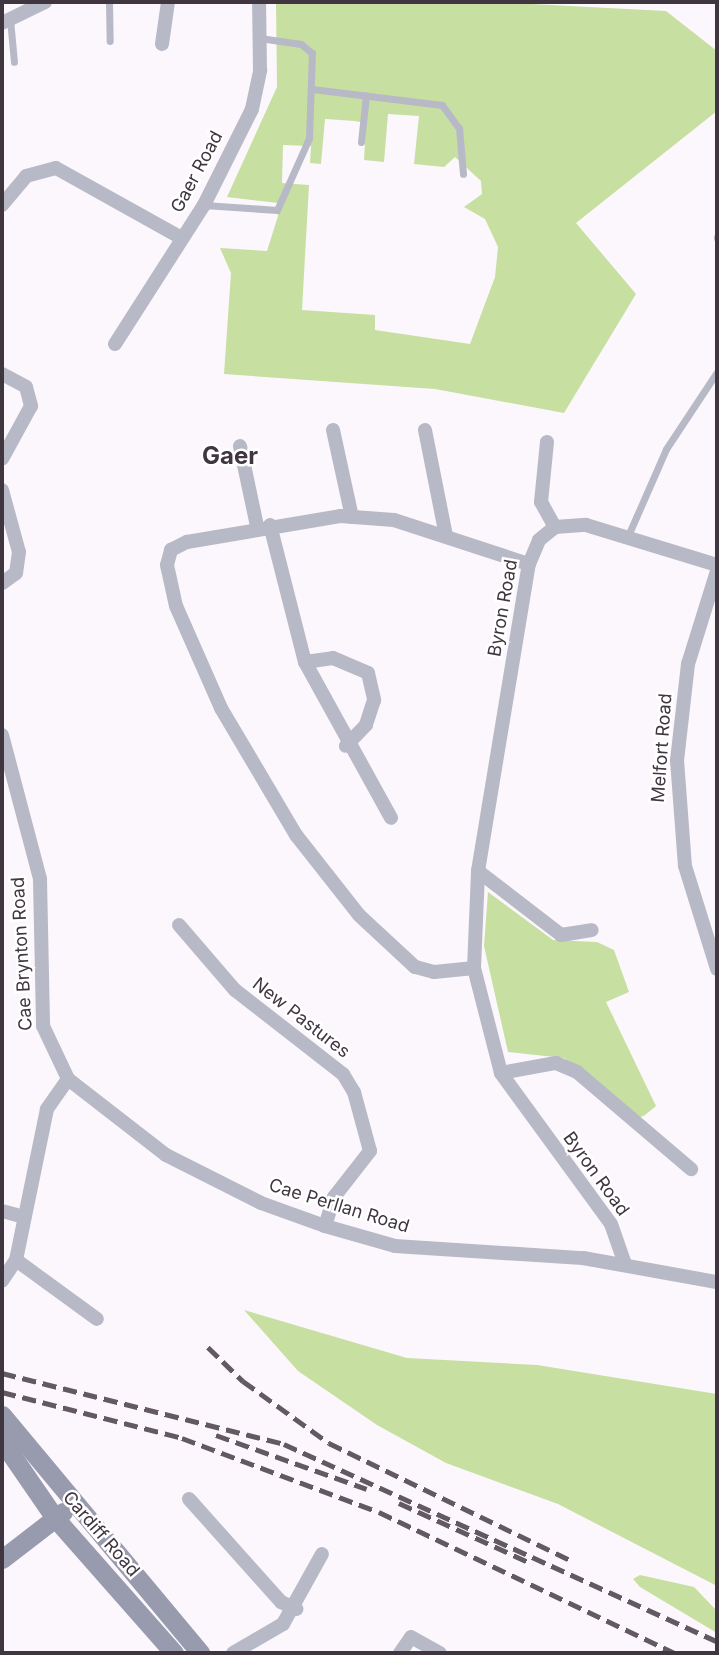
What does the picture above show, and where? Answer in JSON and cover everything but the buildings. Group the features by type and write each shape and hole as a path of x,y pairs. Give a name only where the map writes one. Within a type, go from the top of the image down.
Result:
{"main road":[{"name":"Cardiff Road","path":"2,1415 200,1653"},
{"name":"Cardiff Road","path":"8,1448 55,1518 174,1653"},
{"path":"2,1559 30,1535 75,1504"}],"street":[{"path":"6,21 22,6 45,2"},
{"path":"162,44 168,2"},
{"name":"Gaer Road","path":"115,344 204,205 258,92 259,2"},
{"path":"2,205 26,176 56,168 183,238"},
{"path":"2,374 26,387 31,406 2,459"},
{"path":"333,430 352,517"},
{"path":"425,430 446,536"},
{"path":"548,442 541,502 555,527 586,524 717,568"},
{"path":"240,446 305,662 346,746 391,818"},
{"path":"2,490 19,564 2,583"},
{"path":"474,968 434,972 415,967 368,924 296,835 221,708 176,606 167,565 171,550 187,542 263,525 352,517 394,520 529,564"},
{"name":"Byron Road","path":"555,527 539,540 529,564 478,871 474,968 501,1073 611,1224 625,1264"},
{"name":"Melfort Road","path":"717,568 688,663 677,760 685,866 717,969"},
{"path":"305,662 333,658 368,673 370,713 346,746"},
{"name":"Cae Brynton Road","path":"2,735 40,878 43,1026 68,1079"},
{"path":"478,871 561,935 592,930"},
{"name":"New Pastures","path":"179,925 235,990 342,1074 354,1091 370,1151 334,1197 325,1226"},
{"path":"501,1073 546,1063 577,1072 691,1169"},
{"path":"2,1281 16,1260 47,1109 68,1079"},
{"name":"Cae Perllan Road","path":"68,1079 99,1109 166,1155 261,1203 325,1226 448,1254 545,1254 625,1264 717,1282"},
{"path":"2,1211 24,1217"},
{"path":"16,1260 97,1318"},
{"path":"189,1499 281,1602 296,1609"},
{"path":"233,1653 296,1609 321,1554"},
{"path":"400,1653 411,1637 440,1653"}],"lane":[{"path":"109,2 110,41"},
{"path":"6,21 14,62"},
{"path":"204,205 270,212 283,204 288,177 309,138 312,89 310,49 258,38"},
{"path":"312,89 447,108 459,128 463,174"},
{"path":"362,142 366,95"},
{"path":"626,538 666,449 717,372"}],"green space":[{"path":"276,2 495,2 666,11 717,51 717,111 576,223 636,294 564,413 435,389 224,374 231,273 220,248 267,251 278,216 278,203 227,197 277,87","holes":["388,114 419,116 414,164 444,167 455,157 481,181 482,194 464,207 485,219 498,247 495,277 470,344 375,330 375,315 302,310 309,185 282,183 283,145 311,146 310,163 321,164 325,119 355,121 366,123 364,160 384,162"]},
{"path":"488,892 553,940 597,942 614,950 629,992 606,1002 656,1106 645,1115 639,1118 564,1058 508,1052 484,946"},
{"path":"244,1310 407,1358 537,1365 717,1394 717,1586 558,1504 446,1463 377,1425 298,1371"},
{"path":"640,1575 694,1587 717,1611 717,1633 640,1587 633,1579"}],"railway":[{"path":"208,1347 243,1381 329,1443 574,1562"},
{"path":"2,1373 284,1444 717,1641"},
{"path":"2,1392 182,1438 379,1512 674,1653"},
{"path":"216,1435 367,1489"},
{"path":"399,1503 533,1564"}],"district":[{"name":"Gaer","path":"230,456"}]}
